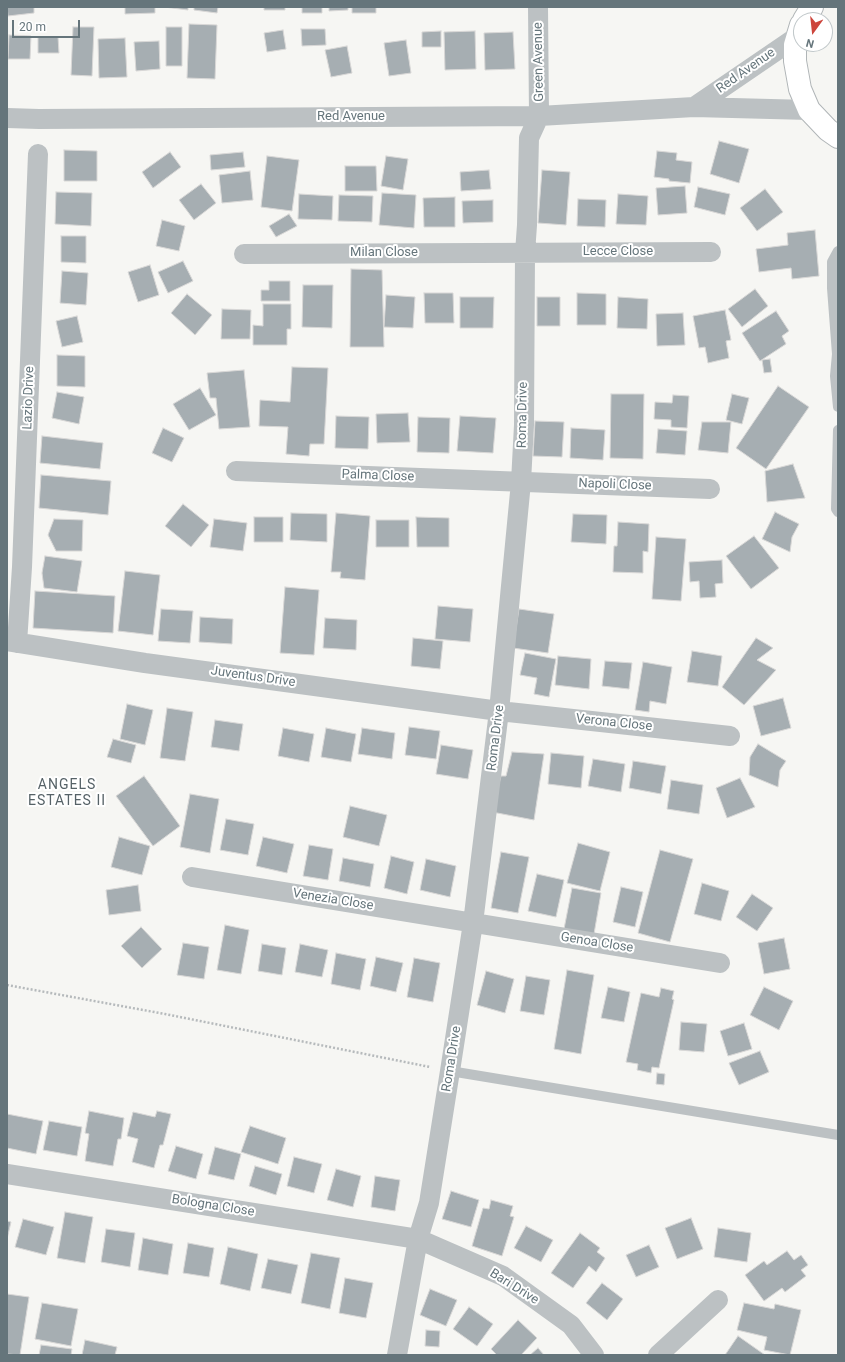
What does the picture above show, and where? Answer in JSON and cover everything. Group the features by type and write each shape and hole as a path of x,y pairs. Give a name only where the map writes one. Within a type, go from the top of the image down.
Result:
{"main road":[{"path":"795,52 795,61 800,89 808,110 828,130 838,137"}],"street":[{"name":"Green Avenue","path":"538,7 539,116"},
{"name":"Red Avenue","path":"694,107 793,33"},
{"name":"Red Avenue","path":"7,118 539,116 694,107 808,110"},
{"name":"Roma Drive","path":"397,1355 418,1239 429,1203 474,923 499,710 521,482 524,424 525,253 529,138 539,116"},
{"name":"Lazio Drive","path":"12,642 22,567 38,154"},
{"name":"Lecce Close","path":"525,253 711,252"},
{"name":"Milan Close","path":"244,254 525,253"},
{"name":"Palma Close","path":"236,471 521,482"},
{"name":"Napoli Close","path":"521,482 710,489"},
{"name":"Juventus Drive","path":"12,642 152,664 499,710"},
{"name":"Verona Close","path":"499,710 730,736"},
{"name":"Venezia Close","path":"192,877 474,923"},
{"name":"Genoa Close","path":"474,923 720,963"},
{"name":"Bologna Close","path":"7,1174 418,1239"},
{"name":"Bari Drive","path":"418,1239 503,1276 571,1324 594,1355"},
{"path":"658,1355 718,1300"}],"lane":[{"path":"838,251 832,262 832,269 836,354 835,376 838,407"},
{"path":"838,430 836,509 838,512"},
{"path":"450,1071 838,1135"}],"path":[{"path":"7,985 173,1015 450,1071"}],"building":[{"path":"7,7 34,7 34,13 8,16"},
{"path":"125,7 155,7 155,13 125,14"},
{"path":"164,7 188,7 188,10"},
{"path":"194,7 218,7 217,13 194,10"},
{"path":"264,7 285,7 285,10 264,10"},
{"path":"302,7 322,7 322,13 302,13"},
{"path":"329,7 348,7 348,10 329,11"},
{"path":"352,7 376,7 376,13 352,13"},
{"path":"189,24 217,25 215,79 187,78"},
{"path":"73,27 94,27 92,76 71,75"},
{"path":"166,27 182,27 182,66 166,66"},
{"path":"301,29 325,29 326,45 302,46"},
{"path":"283,30 286,49 267,52 264,33"},
{"path":"441,31 441,47 422,47 422,32"},
{"path":"475,31 476,69 445,70 444,32"},
{"path":"513,32 515,69 485,70 484,33"},
{"path":"9,35 31,36 30,59 8,59"},
{"path":"38,37 58,37 59,53 38,53"},
{"path":"125,38 127,77 99,78 98,39"},
{"path":"406,40 411,73 389,76 384,43"},
{"path":"159,41 160,69 136,71 134,42"},
{"path":"347,46 352,73 331,77 325,50"},
{"path":"719,141 749,149 739,183 710,174"},
{"path":"64,150 97,151 97,181 64,181"},
{"path":"657,151 677,153 676,160 692,162 690,183 669,181 669,179 654,177"},
{"path":"170,152 181,167 153,188 142,172"},
{"path":"243,152 245,167 211,170 210,155"},
{"path":"267,156 299,160 292,211 261,207"},
{"path":"386,156 408,159 403,190 381,186"},
{"path":"345,166 376,166 377,191 345,191"},
{"path":"489,170 491,189 461,191 460,172"},
{"path":"542,170 570,172 566,225 538,223"},
{"path":"250,171 253,200 222,203 219,175"},
{"path":"201,184 216,203 194,220 179,200"},
{"path":"685,186 687,213 658,215 656,188"},
{"path":"698,187 730,194 725,215 694,207"},
{"path":"765,189 783,212 757,231 740,208"},
{"path":"56,192 92,193 91,226 55,224"},
{"path":"382,193 416,195 414,228 379,225"},
{"path":"299,194 333,196 332,220 298,219"},
{"path":"618,194 648,196 646,225 616,224"},
{"path":"339,195 373,196 372,222 338,221"},
{"path":"455,197 455,227 424,227 423,198"},
{"path":"578,199 606,200 605,227 577,226"},
{"path":"493,200 493,222 463,223 462,201"},
{"path":"289,214 297,226 276,237 269,226"},
{"path":"162,220 185,226 179,251 156,246"},
{"path":"815,230 819,276 792,279 791,268 759,272 756,249 788,245 787,233"},
{"path":"61,236 86,236 86,263 61,262"},
{"path":"183,261 193,281 168,293 158,272"},
{"path":"150,265 159,295 138,302 128,272"},
{"path":"351,269 382,270 384,347 350,347"},
{"path":"62,271 88,273 86,305 60,303"},
{"path":"269,281 290,281 290,301 261,301 261,290 269,290"},
{"path":"303,285 333,285 332,328 302,327"},
{"path":"755,289 768,306 742,327 728,309"},
{"path":"424,293 453,293 454,323 425,323"},
{"path":"577,293 606,294 606,325 577,325"},
{"path":"187,294 212,315 195,335 171,313"},
{"path":"386,295 415,297 413,328 384,327"},
{"path":"460,297 494,297 493,328 460,328"},
{"path":"537,297 560,297 560,326 537,326"},
{"path":"618,297 648,299 647,329 617,328"},
{"path":"263,304 291,304 291,329 287,329 287,345 253,345 253,325 263,326"},
{"path":"222,309 251,310 250,339 221,339"},
{"path":"725,310 731,340 726,341 729,358 708,363 705,347 699,348 693,316"},
{"path":"776,311 789,331 782,336 786,344 760,361 742,333"},
{"path":"683,313 685,345 657,346 656,314"},
{"path":"77,316 83,342 62,347 56,321"},
{"path":"57,355 85,356 85,387 57,386"},
{"path":"770,359 772,372 764,373 762,360"},
{"path":"292,367 328,368 324,444 310,444 309,456 286,454 288,427 259,426 260,400 290,402"},
{"path":"244,370 250,427 219,429 216,398 210,398 207,373"},
{"path":"778,386 809,407 766,469 736,448"},
{"path":"200,388 216,415 189,430 173,404"},
{"path":"57,392 84,397 79,424 52,418"},
{"path":"611,394 644,394 643,459 610,458"},
{"path":"732,394 749,398 742,424 726,420"},
{"path":"673,395 689,396 687,428 671,427 671,420 654,419 655,402 672,403"},
{"path":"408,413 410,442 377,443 376,414"},
{"path":"336,416 369,417 368,449 335,448"},
{"path":"460,416 496,418 493,453 457,451"},
{"path":"418,417 450,418 449,453 417,452"},
{"path":"535,421 564,422 562,457 533,456"},
{"path":"702,422 731,422 728,453 698,450"},
{"path":"163,428 184,438 172,462 152,453"},
{"path":"571,428 605,430 603,460 570,458"},
{"path":"658,429 687,431 685,455 656,453"},
{"path":"42,436 103,443 100,469 40,463"},
{"path":"793,464 805,498 767,502 765,471"},
{"path":"41,475 111,481 108,515 39,508"},
{"path":"183,504 209,525 191,547 165,526"},
{"path":"775,512 799,524 792,537 790,552 762,539"},
{"path":"291,513 327,514 327,542 290,540"},
{"path":"336,513 370,516 365,580 340,578 341,572 331,572"},
{"path":"573,514 607,515 606,544 571,542"},
{"path":"254,517 283,517 283,542 254,542"},
{"path":"416,517 449,518 449,547 417,547"},
{"path":"54,519 83,520 82,551 56,551 48,535"},
{"path":"214,519 247,523 243,551 210,547"},
{"path":"376,520 409,520 409,547 376,547"},
{"path":"618,522 649,524 648,552 643,551 643,573 613,572 614,546 617,546"},
{"path":"754,536 779,568 751,589 726,556"},
{"path":"656,537 686,539 681,601 652,599"},
{"path":"45,556 82,561 77,592 44,588 42,573"},
{"path":"722,560 723,583 715,584 716,597 700,598 699,581 690,582 689,562"},
{"path":"125,571 160,575 153,635 118,631"},
{"path":"285,587 319,590 314,655 280,653"},
{"path":"35,591 115,596 113,633 33,628"},
{"path":"438,606 473,609 470,642 435,639"},
{"path":"161,609 193,611 190,643 158,641"},
{"path":"519,609 554,614 548,653 513,648"},
{"path":"200,617 233,619 232,644 199,642"},
{"path":"325,618 357,620 356,650 323,648"},
{"path":"413,638 443,641 440,669 411,666"},
{"path":"756,638 773,648 757,660 776,670 744,705 722,687"},
{"path":"692,651 722,656 718,686 687,682"},
{"path":"525,653 556,659 549,697 534,694 537,678 520,675"},
{"path":"558,656 591,659 589,689 555,685"},
{"path":"605,661 632,663 629,689 602,686"},
{"path":"643,662 672,667 666,704 650,701 649,712 635,710"},
{"path":"783,698 791,728 761,736 753,706"},
{"path":"127,704 153,710 145,745 120,739"},
{"path":"167,708 193,712 185,761 160,758"},
{"path":"215,720 243,724 239,751 211,747"},
{"path":"409,727 440,731 436,759 405,755"},
{"path":"283,728 314,734 309,762 278,756"},
{"path":"326,728 356,734 351,762 321,757"},
{"path":"362,728 395,733 392,759 358,754"},
{"path":"113,739 136,745 131,763 107,757"},
{"path":"758,744 786,761 780,770 778,787 749,775 750,757"},
{"path":"441,745 473,750 468,779 436,774"},
{"path":"512,752 544,754 534,820 492,812 501,776 506,776"},
{"path":"551,753 584,756 581,788 548,784"},
{"path":"593,759 625,764 621,792 588,786"},
{"path":"633,761 666,766 661,794 629,788"},
{"path":"144,776 180,826 153,846 116,796"},
{"path":"740,778 755,807 727,818 716,788"},
{"path":"671,780 703,785 699,814 667,809"},
{"path":"190,794 219,799 210,853 180,847"},
{"path":"350,806 387,815 379,846 343,837"},
{"path":"226,819 254,824 248,855 220,850"},
{"path":"119,837 150,846 142,875 111,867"},
{"path":"263,837 294,844 287,873 256,866"},
{"path":"578,843 610,852 600,891 567,883"},
{"path":"309,845 333,849 328,880 303,876"},
{"path":"660,850 693,859 670,942 638,933"},
{"path":"501,852 529,857 518,913 491,908"},
{"path":"391,856 414,862 407,894 384,888"},
{"path":"343,858 374,864 370,887 339,881"},
{"path":"426,859 456,866 450,897 420,890"},
{"path":"537,874 564,880 556,917 528,911"},
{"path":"702,883 729,891 721,921 694,914"},
{"path":"138,885 141,911 109,915 106,890"},
{"path":"621,887 643,892 635,927 613,922"},
{"path":"572,888 601,893 594,934 564,929"},
{"path":"752,894 773,908 757,931 736,917"},
{"path":"225,925 249,930 241,974 217,970"},
{"path":"141,927 162,949 142,968 121,946"},
{"path":"784,938 790,969 764,974 758,943"},
{"path":"183,943 209,947 204,979 177,975"},
{"path":"262,944 286,948 282,975 258,971"},
{"path":"300,944 328,950 322,977 295,972"},
{"path":"336,953 366,959 360,990 331,984"},
{"path":"376,957 403,963 396,992 370,986"},
{"path":"414,958 440,963 433,1002 407,997"},
{"path":"567,970 594,975 581,1054 554,1049"},
{"path":"486,971 514,979 505,1013 477,1005"},
{"path":"526,976 550,980 544,1015 520,1011"},
{"path":"608,987 630,992 624,1022 601,1018"},
{"path":"764,987 793,1001 779,1030 750,1015"},
{"path":"661,988 674,991 672,999 674,1000 659,1068 652,1067 651,1073 637,1070 638,1064 626,1062 641,993 659,997"},
{"path":"681,1022 707,1024 704,1052 679,1050"},
{"path":"744,1023 752,1049 728,1056 720,1031"},
{"path":"760,1051 769,1072 739,1085 729,1063"},
{"path":"657,1073 665,1074 664,1085 656,1084"},
{"path":"89,1111 124,1118 121,1139 118,1139 113,1166 85,1161 89,1134 85,1133"},
{"path":"157,1111 171,1114 163,1145 160,1145 154,1168 132,1162 138,1139 127,1136 133,1112 155,1117"},
{"path":"7,1114 43,1121 36,1154 7,1148"},
{"path":"49,1121 82,1127 77,1156 43,1150"},
{"path":"250,1126 286,1138 278,1164 241,1152"},
{"path":"176,1146 203,1154 196,1179 168,1171"},
{"path":"215,1147 241,1154 234,1180 208,1174"},
{"path":"294,1157 322,1164 314,1193 287,1186"},
{"path":"255,1166 282,1174 276,1195 249,1186"},
{"path":"336,1169 361,1176 353,1207 327,1200"},
{"path":"375,1176 400,1180 395,1211 371,1207"},
{"path":"451,1191 479,1200 471,1227 442,1219"},
{"path":"491,1200 513,1206 510,1216 514,1217 502,1256 472,1246 483,1208 489,1209"},
{"path":"65,1212 93,1217 85,1263 57,1258"},
{"path":"691,1218 703,1249 677,1259 665,1228"},
{"path":"23,1219 54,1227 46,1255 15,1247"},
{"path":"7,1221 11,1222 7,1239"},
{"path":"526,1226 553,1240 541,1262 514,1248"},
{"path":"718,1228 751,1233 747,1262 714,1257"},
{"path":"106,1229 135,1233 130,1267 101,1262"},
{"path":"580,1233 600,1248 597,1252 605,1258 596,1272 589,1266 573,1288 551,1273"},
{"path":"143,1238 173,1244 168,1275 138,1270"},
{"path":"188,1243 214,1248 209,1277 183,1273"},
{"path":"649,1245 659,1267 636,1277 626,1255"},
{"path":"228,1247 258,1254 250,1291 220,1284"},
{"path":"787,1251 794,1260 801,1255 808,1265 801,1270 806,1276 785,1292 782,1288 764,1301 745,1275 764,1261 767,1265"},
{"path":"311,1253 340,1258 330,1309 301,1303"},
{"path":"268,1259 298,1265 291,1294 261,1288"},
{"path":"345,1278 373,1283 366,1318 339,1313"},
{"path":"602,1283 623,1299 607,1320 586,1303"},
{"path":"430,1289 457,1300 446,1326 420,1315"},
{"path":"7,1294 29,1297 20,1355 7,1354"},
{"path":"42,1303 78,1309 71,1346 35,1339"},
{"path":"744,1303 774,1309 775,1304 801,1310 790,1355 764,1350 767,1337 737,1330"},
{"path":"469,1307 493,1324 477,1346 453,1329"},
{"path":"518,1320 537,1338 521,1355 497,1355 491,1349"},
{"path":"426,1330 440,1331 439,1347 425,1346"},
{"path":"738,1336 765,1355 725,1355"},
{"path":"85,1340 117,1347 115,1355 82,1355"},
{"path":"41,1345 72,1349 71,1355 39,1355"},
{"path":"538,1348 544,1355 530,1355"}],"district":[{"name":"ANGELS ESTATES II","path":"67,794"}]}
